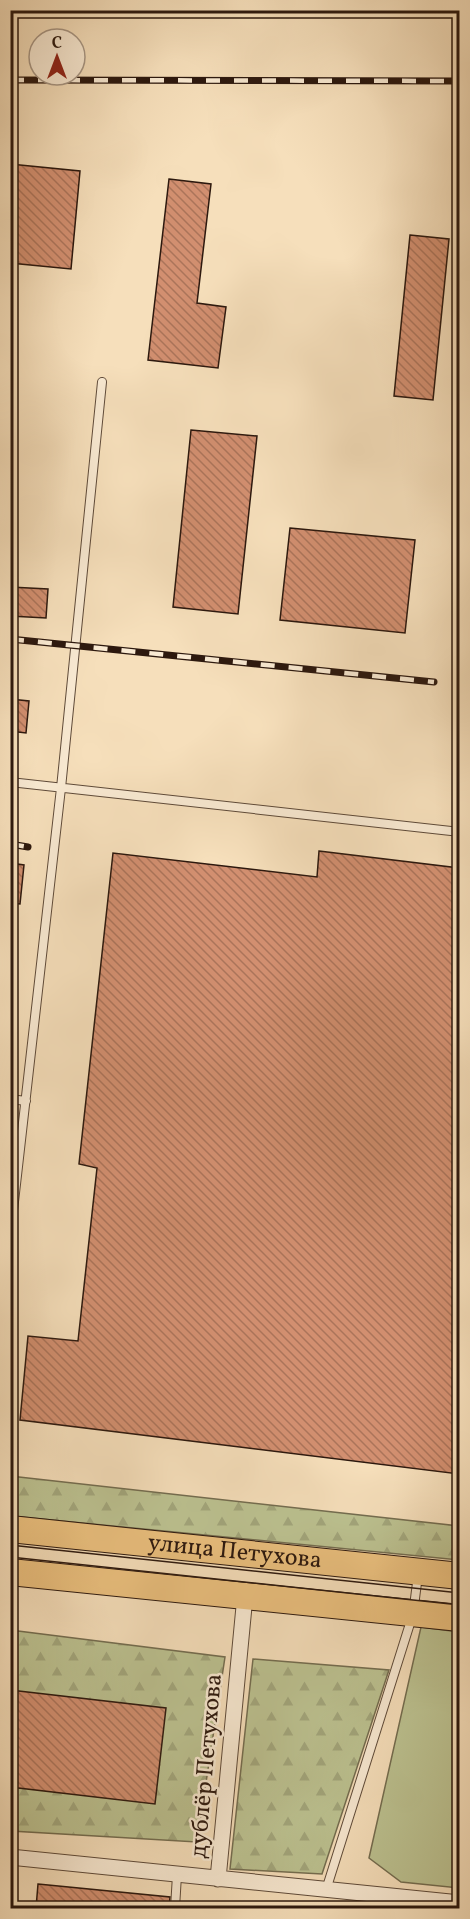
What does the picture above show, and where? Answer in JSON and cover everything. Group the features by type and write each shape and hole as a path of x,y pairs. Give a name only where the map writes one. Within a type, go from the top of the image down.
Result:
{"highway":[{"name":"улица Петухова","path":"10,1529 459,1576"},
{"name":"улица Петухова","path":"10,1572 459,1618"}],"street":[{"name":"дублёр Петухова","path":"245,1596 218,1879 459,1903"},
{"path":"10,1857 218,1879"}],"lane":[{"path":"10,1237 61,788 102,382"},
{"path":"10,782 459,832"},
{"path":"10,1099 26,1101"},
{"path":"326,1890 413,1614 418,1572"},
{"path":"175,1908 177,1875"}],"green space":[{"path":"10,1476 459,1526 459,1560 11,1516"},
{"path":"421,1627 459,1632 459,1888 401,1882 369,1858"},
{"path":"10,1630 225,1657 197,1842 11,1831"},
{"path":"253,1659 389,1670 322,1874 230,1869"}],"building":[{"path":"10,164 80,171 71,269 10,263"},
{"path":"169,179 211,184 197,303 226,307 218,368 148,360"},
{"path":"410,235 449,239 433,400 394,396"},
{"path":"191,430 257,436 238,614 173,607"},
{"path":"290,528 415,540 405,633 280,620"},
{"path":"10,587 48,589 46,618 10,616"},
{"path":"10,699 29,701 26,733 10,731"},
{"path":"319,851 459,868 459,1474 20,1420 28,1336 78,1341 97,1168 79,1164 113,853 317,877"},
{"path":"10,863 24,865 20,904 10,903"},
{"path":"10,1690 166,1708 155,1804 10,1787"},
{"path":"38,1884 170,1897 169,1908 36,1908"}],"tram line":[{"path":"10,1545 460,1593"},
{"path":"10,1557 460,1605"}],"railway":[{"path":"10,80 460,81"},
{"path":"10,639 434,682"},
{"path":"10,844 28,847"}]}
